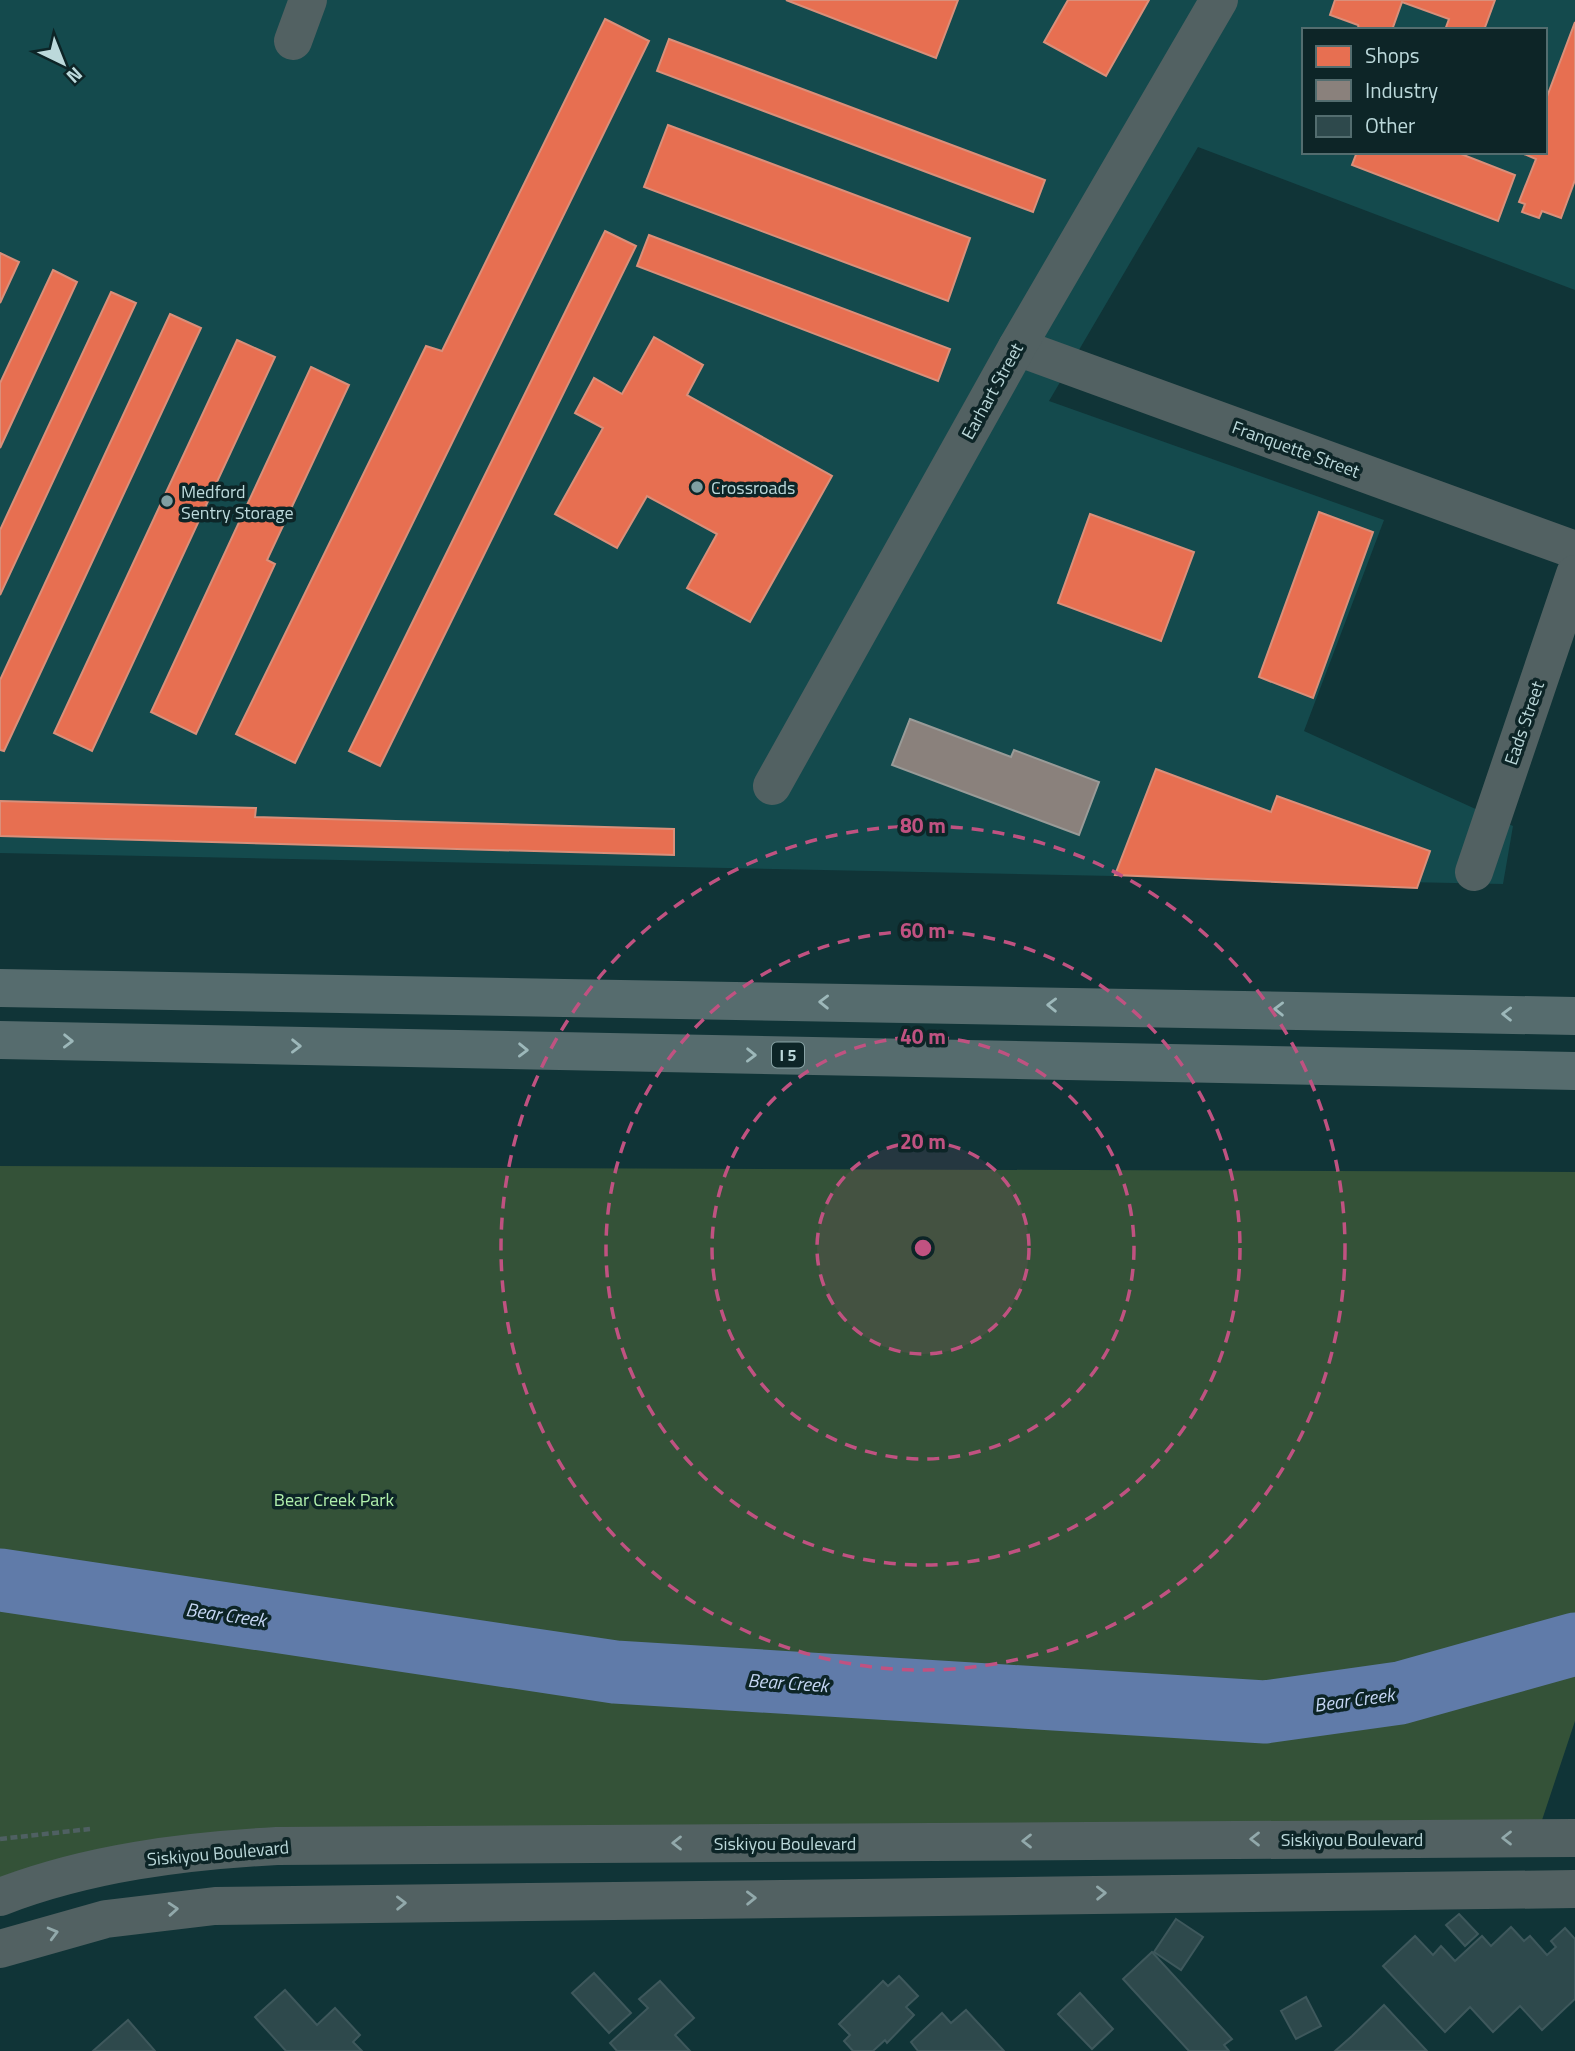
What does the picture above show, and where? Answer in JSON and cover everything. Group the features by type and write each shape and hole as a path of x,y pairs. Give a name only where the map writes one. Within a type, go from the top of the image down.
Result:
{"highway":[{"path":"0,989 1575,1016"},
{"name":"I 5","path":"0,1040 1575,1071"}],"street":[{"path":"293,41 308,0"},
{"name":"Earhart Street","path":"772,786 1017,347 1219,0"},
{"name":"Franquette Street","path":"1017,347 1575,550"},
{"name":"Eads Street","path":"1474,872 1575,574"},
{"name":"Siskiyou Boulevard","path":"0,1896 81,1872 149,1858 277,1846 1575,1838"},
{"path":"0,1949 106,1919 215,1906 1575,1889"}],"shaded area":[{"path":"0,0 1575,0 1575,290 1198,147 1049,401 1384,520 1304,731 1513,826 1503,884 0,853"}],"green space":[{"name":"Bear Creek Park","path":"0,1166 1575,1172 1575,1721 1540,1826 290,1831 0,1884"}],"building: Shops":[{"path":"786,0 958,0 936,58"},
{"path":"1068,0 1149,0 1106,76 1044,42"},
{"path":"1335,0 1495,0 1485,28 1446,28 1449,19 1402,2 1393,28 1359,28 1358,25 1330,15"},
{"path":"605,19 649,41 295,763 236,734 426,346 442,351"},
{"path":"1575,22 1575,180 1561,218 1542,211 1539,218 1522,212 1525,204 1519,202 1536,159 1524,154 1547,154 1547,97"},
{"path":"669,39 1045,180 1033,212 657,71"},
{"path":"668,125 970,238 948,301 644,187"},
{"path":"1356,154 1461,154 1515,175 1498,221 1352,165"},
{"path":"605,231 636,246 380,766 349,751"},
{"path":"649,235 950,349 938,381 637,266"},
{"path":"0,253 19,262 0,303"},
{"path":"53,270 77,282 0,448 0,383"},
{"path":"111,292 136,303 0,595 0,530"},
{"path":"170,314 201,328 4,751 0,750 0,680"},
{"name":"Crossroads","path":"654,337 703,365 687,395 832,476 750,622 687,588 717,534 647,496 617,548 555,514 603,428 575,413 594,378 622,394"},
{"path":"237,340 275,357 92,751 54,733"},
{"path":"311,367 349,385 267,560 275,564 196,734 151,712"},
{"path":"1319,512 1373,532 1313,698 1259,677"},
{"path":"1090,514 1194,552 1161,641 1058,603"},
{"path":"1156,769 1271,812 1277,796 1430,851 1417,888 1115,875"},
{"path":"0,801 256,808 255,817 674,829 674,855 0,836"}],"building: Industry":[{"path":"910,719 1011,757 1014,750 1099,782 1079,835 892,765"}],"building: Other":[{"path":"1459,1914 1478,1934 1465,1946 1446,1925"},
{"path":"1176,1919 1203,1937 1181,1970 1154,1952"},
{"path":"1511,1927 1524,1941 1530,1936 1547,1955 1556,1947 1551,1941 1565,1928 1575,1939 1575,1999 1542,2030 1520,2006 1493,2032 1470,2007 1445,2032 1383,1966 1415,1936 1433,1955 1441,1946 1455,1961 1482,1936 1491,1946"},
{"path":"1152,1952 1232,2039 1224,2045 1229,2051 1189,2051 1123,1979"},
{"path":"594,1973 631,2013 609,2033 572,1993"},
{"path":"899,1976 918,1996 906,2007 914,2015 887,2043 885,2040 873,2051 853,2051 844,2041 850,2035 839,2024 883,1981 888,1986"},
{"path":"660,1981 694,2018 675,2035 690,2051 617,2051 610,2043 648,2008 639,1999"},
{"path":"285,1990 317,2025 335,2008 360,2035 353,2042 362,2051 286,2051 255,2017"},
{"path":"1080,1993 1113,2029 1092,2049 1058,2014"},
{"path":"1306,1997 1321,2026 1296,2039 1281,2011"},
{"path":"1384,2005 1427,2051 1335,2051 1352,2036"},
{"path":"966,2010 1004,2051 918,2051 911,2042 942,2013 951,2023"},
{"path":"128,2020 155,2051 93,2051"}],"waterway":[{"name":"Bear Creek","path":"0,1580 615,1672 1265,1712 1400,1693 1575,1644"}],"place":[{"name":"Crossroads","path":"697,487"},
{"name":"Medford Sentry Storage","path":"167,501"}]}
